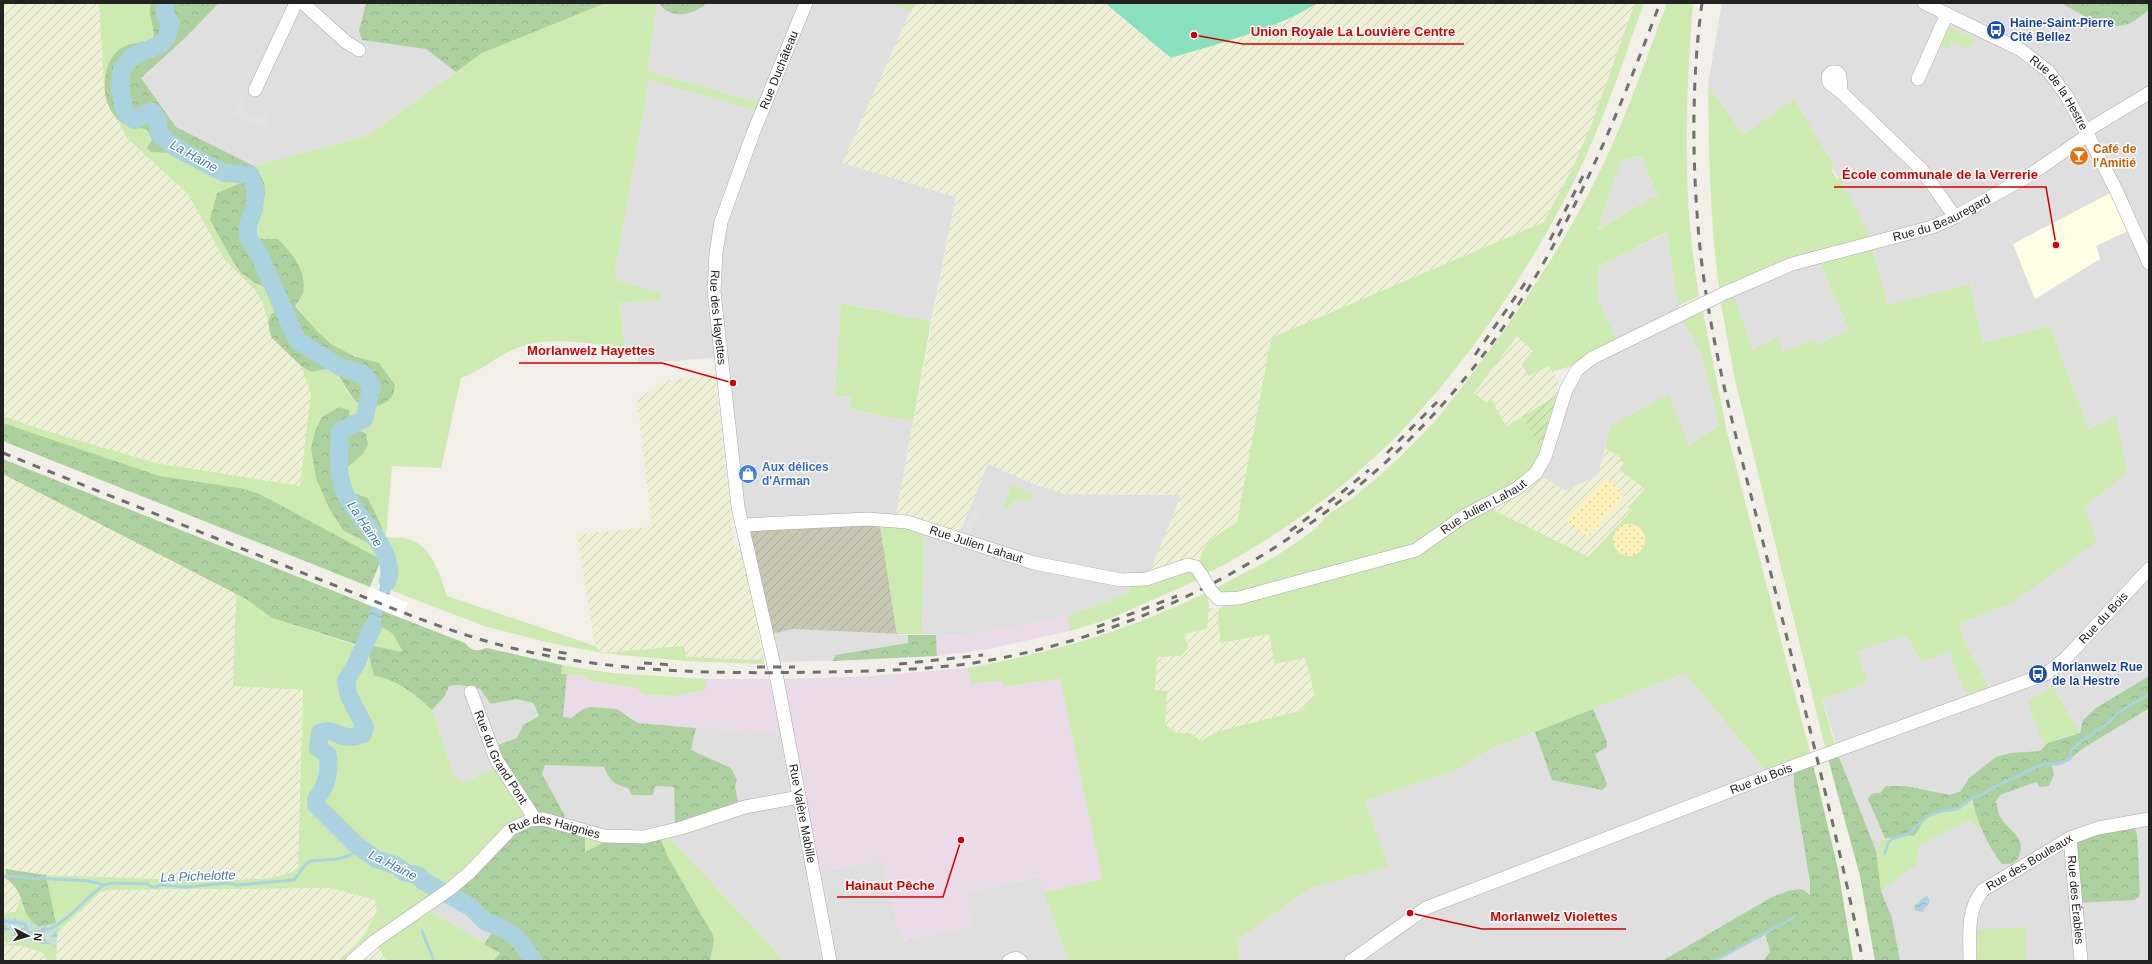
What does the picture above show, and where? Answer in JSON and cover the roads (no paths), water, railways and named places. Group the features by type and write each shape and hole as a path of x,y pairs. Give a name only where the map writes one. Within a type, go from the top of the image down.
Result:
{"street":[{"path":"255,90 296,3"},
{"path":"303,3 346,42 359,50"},
{"name":"Rue Duchâteau","path":"752,136 806,3"},
{"name":"Rue de la Hestre","path":"1924,3 2021,50 2043,66 2058,83 2087,133 2149,261"},
{"path":"1918,79 1947,14"},
{"path":"1841,92 1922,170 1955,217"},
{"name":"Rue du Beauregard","path":"1726,293 1780,268 1932,227 1955,217 2028,176 2087,133 2149,93"},
{"name":"Rue des Hayettes","path":"752,136 721,222 714,270 716,313 735,486 742,525 774,667"},
{"name":"Rue Julien Lahaut","path":"742,525 868,519 895,520 920,524 1034,564 1121,580 1146,579 1188,565 1196,568 1211,591 1219,599 1239,598 1421,548 1456,521 1516,489 1536,473 1545,458 1566,390 1577,370 1592,358 1726,293"},
{"name":"Rue du Bois","path":"1351,961 1426,908 1802,764 2048,674 2066,658 2149,569"},
{"name":"Rue Valère Mabille","path":"774,667 830,961"},
{"name":"Rue du Grand Pont","path":"471,692 496,759 535,819"},
{"name":"Rue des Haignies","path":"352,961 445,893 469,873 511,829 535,819 544,819 604,836 644,837 681,828 746,807 799,797"},
{"name":"Rue des Bouleaux","path":"1970,961 1971,918 1974,904 1980,894 2070,838 2098,828 2149,819"},
{"name":"Rue des Érables","path":"2070,838 2081,961"},
{"path":"1009,961 1016,958 1021,961"}],"water":[{"path":"390,557 392,580 387,604 367,649 358,645 380,587 384,572 381,560"},
{"path":"1927,895 1930,902 1922,912 1914,910 1915,905"}],"waterway":[{"name":"La Haine","path":"166,3 165,14 171,23 167,37 161,44 133,56 122,69 120,88 125,113 134,120 151,111 158,120 158,133 176,148 224,173 251,175 256,191 254,209 248,225 248,238 258,252 297,340 340,367 363,374 372,386 364,419 340,431 339,465 341,481 347,497 375,537 387,559 389,570 388,581"},
{"name":"La Haine","path":"373,626 355,666 346,680 348,694 365,727 363,734 346,737 328,731 320,733 318,748 328,755 329,767 323,789 316,799 316,805 354,843 376,859 397,866 404,872 419,876 423,881 469,906 486,922 498,926 521,942 534,961"},
{"path":"1885,853 1888,843 1892,839 1908,834 1928,816 1940,811 1958,809 1972,798 1982,795 1990,789 2043,764 2058,764 2070,759 2071,751 2079,743 2108,723 2118,713 2149,694"},
{"name":"La Pichelotte","path":"3,876 89,881 104,885 113,883 148,884 151,887 157,887 160,885 187,887 227,883 238,885 294,880 306,864 311,861 338,859 355,853 359,847"},
{"path":"3,921 25,924 28,932 39,932 50,929 69,916 104,885"},
{"path":"1714,961 1793,918"},
{"path":"422,931 434,961"}],"railway":[{"path":"3,453 431,623 479,639 544,655 583,662 663,670 744,673 825,672 932,668 967,664 1050,647 1131,620 1208,586 1281,543 1349,494 1412,437 1469,374 1518,305 1540,269 1597,157 1630,81 1660,3"},
{"path":"1702,3 1698,33 1694,95 1694,156 1700,248 1711,324 1736,438 1829,806 1863,961"},
{"path":"1550,240 1584,174"},
{"path":"1475,355 1525,283"},
{"path":"1387,453 1437,402"},
{"path":"1290,531 1369,470"},
{"path":"1097,627 1177,596"},
{"path":"543,649 570,654"},
{"path":"899,664 983,655"},
{"path":"644,663 673,665"},
{"path":"757,667 795,667"}],"place":[{"name":"Haine-Saint-Pierre Cité Bellez","path":"1996,30"},
{"name":"Union Royale La Louvière Centre","path":"1194,35"},
{"name":"Café de l'Amitié","path":"2079,156"},
{"name":"École communale de la Verrerie","path":"2056,245"},
{"name":"Morlanwelz Hayettes","path":"733,383"},
{"name":"Aux délices d'Arman","path":"748,474"},
{"name":"Morlanwelz Rue de la Hestre","path":"2038,674"},
{"name":"Hainaut Pêche","path":"961,840"},
{"name":"Morlanwelz Violettes","path":"1410,913"}]}
